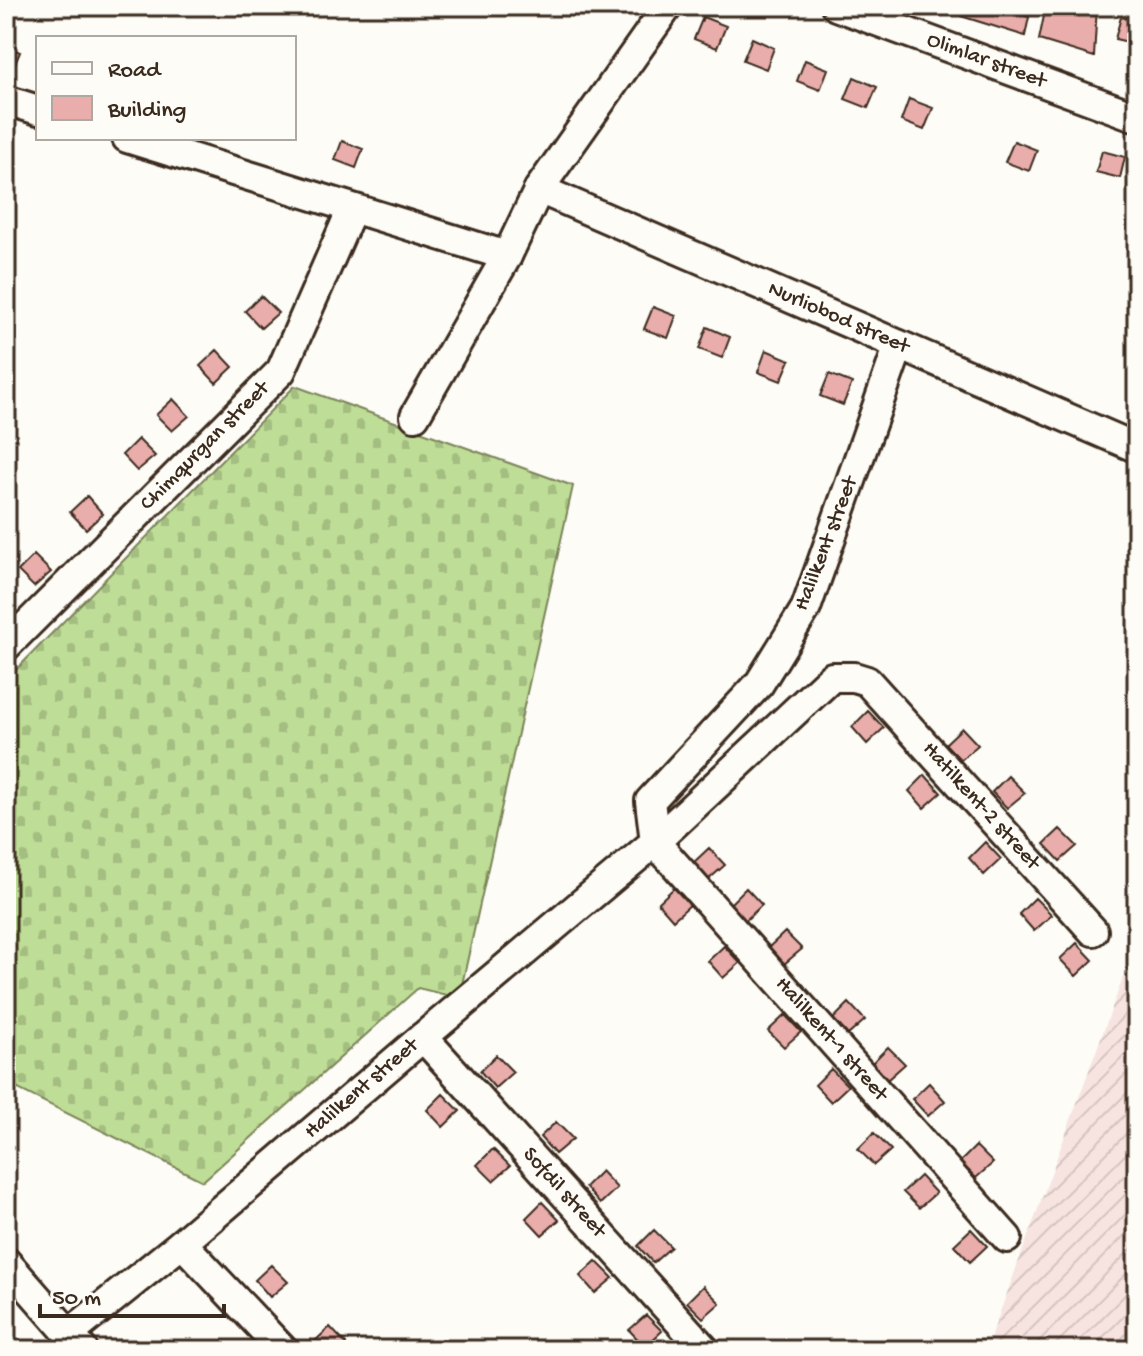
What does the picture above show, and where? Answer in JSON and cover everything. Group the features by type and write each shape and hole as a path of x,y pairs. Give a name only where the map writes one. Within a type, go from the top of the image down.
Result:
{"street":[{"path":"415,416 507,256 539,189 668,6"},
{"name":"Olimlar street","path":"836,6 1137,117"},
{"path":"6,100 36,109"},
{"path":"133,140 507,256"},
{"name":"Nurliobod street","path":"539,189 1137,448"},
{"name":"Chimqurgan street","path":"6,646 281,371 352,209"},
{"name":"Halilkent street","path":"655,842 650,801 759,684 806,608 899,345"},
{"name":"Halilkent street","path":"76,1342 182,1243 655,842 832,677 854,677 867,681"},
{"name":"Hatilkent-2 street","path":"867,681 1093,931"},
{"name":"Halilkent-1 street","path":"655,842 1007,1238"},
{"name":"Sofdil street","path":"423,1037 705,1350"},
{"path":"182,1243 283,1350"},
{"path":"6,1262 76,1342"}],"shaded area":[{"path":"1137,940 1137,1350 986,1350"}],"green space":[{"path":"295,386 573,486 459,998 418,988 203,1181 6,1083 6,680"}],"building":[{"path":"965,6 994,6 1029,17 1025,36 961,16"},
{"path":"1046,6 1097,6 1094,57 1039,40"},
{"path":"703,17 726,26 717,48 694,39"},
{"path":"1121,17 1137,21 1137,44 1115,39"},
{"path":"752,38 774,48 766,69 743,60"},
{"path":"6,46 20,52 12,71 6,69"},
{"path":"805,60 828,69 820,90 797,81"},
{"path":"854,77 877,87 868,108 845,99"},
{"path":"909,99 933,108 924,130 901,121"},
{"path":"342,141 363,149 356,168 335,160"},
{"path":"1014,141 1037,150 1029,171 1005,162"},
{"path":"1102,151 1125,157 1120,178 1096,172"},
{"path":"261,296 278,313 261,328 245,311"},
{"path":"653,307 676,316 668,338 644,329"},
{"path":"707,327 730,337 722,358 699,349"},
{"path":"217,350 233,367 216,383 200,366"},
{"path":"766,350 790,360 781,381 758,372"},
{"path":"829,374 852,383 843,405 820,396"},
{"path":"173,399 189,416 172,431 156,415"},
{"path":"138,439 155,456 137,471 122,455"},
{"path":"87,496 103,514 86,529 70,512"},
{"path":"34,555 51,572 34,587 18,571"},
{"path":"868,711 884,728 867,744 852,727"},
{"path":"962,728 978,745 961,760 945,744"},
{"path":"925,775 941,793 924,808 909,791"},
{"path":"1008,776 1025,793 1007,808 992,792"},
{"path":"1060,829 1077,846 1060,861 1044,844"},
{"path":"985,842 1001,859 984,875 969,858"},
{"path":"709,848 725,865 708,880 693,863"},
{"path":"674,888 690,905 673,920 658,903"},
{"path":"746,888 762,905 745,921 730,904"},
{"path":"1035,898 1052,915 1034,931 1019,914"},
{"path":"785,932 802,949 784,964 769,947"},
{"path":"1077,943 1093,960 1076,976 1060,959"},
{"path":"724,946 740,963 723,978 708,961"},
{"path":"849,1003 865,1020 848,1035 833,1019"},
{"path":"785,1015 801,1032 784,1047 768,1031"},
{"path":"888,1047 905,1064 887,1080 872,1063"},
{"path":"496,1055 513,1072 495,1088 480,1071"},
{"path":"831,1069 848,1086 831,1102 815,1085"},
{"path":"929,1083 945,1101 928,1116 912,1099"},
{"path":"443,1094 460,1111 443,1127 427,1110"},
{"path":"556,1122 573,1139 555,1154 540,1137"},
{"path":"874,1133 891,1150 874,1165 858,1149"},
{"path":"976,1146 993,1163 976,1178 960,1162"},
{"path":"493,1149 510,1166 493,1181 477,1165"},
{"path":"601,1171 617,1188 600,1204 585,1187"},
{"path":"920,1176 936,1193 919,1208 903,1192"},
{"path":"542,1202 559,1220 542,1235 526,1218"},
{"path":"971,1229 987,1246 970,1262 954,1245"},
{"path":"654,1230 671,1247 653,1263 638,1246"},
{"path":"596,1261 613,1278 595,1293 580,1276"},
{"path":"271,1265 288,1282 270,1297 255,1280"},
{"path":"703,1286 720,1303 703,1318 687,1302"},
{"path":"646,1315 662,1331 645,1347 629,1330"},
{"path":"330,1327 346,1344 340,1350 320,1350 313,1343"}]}
